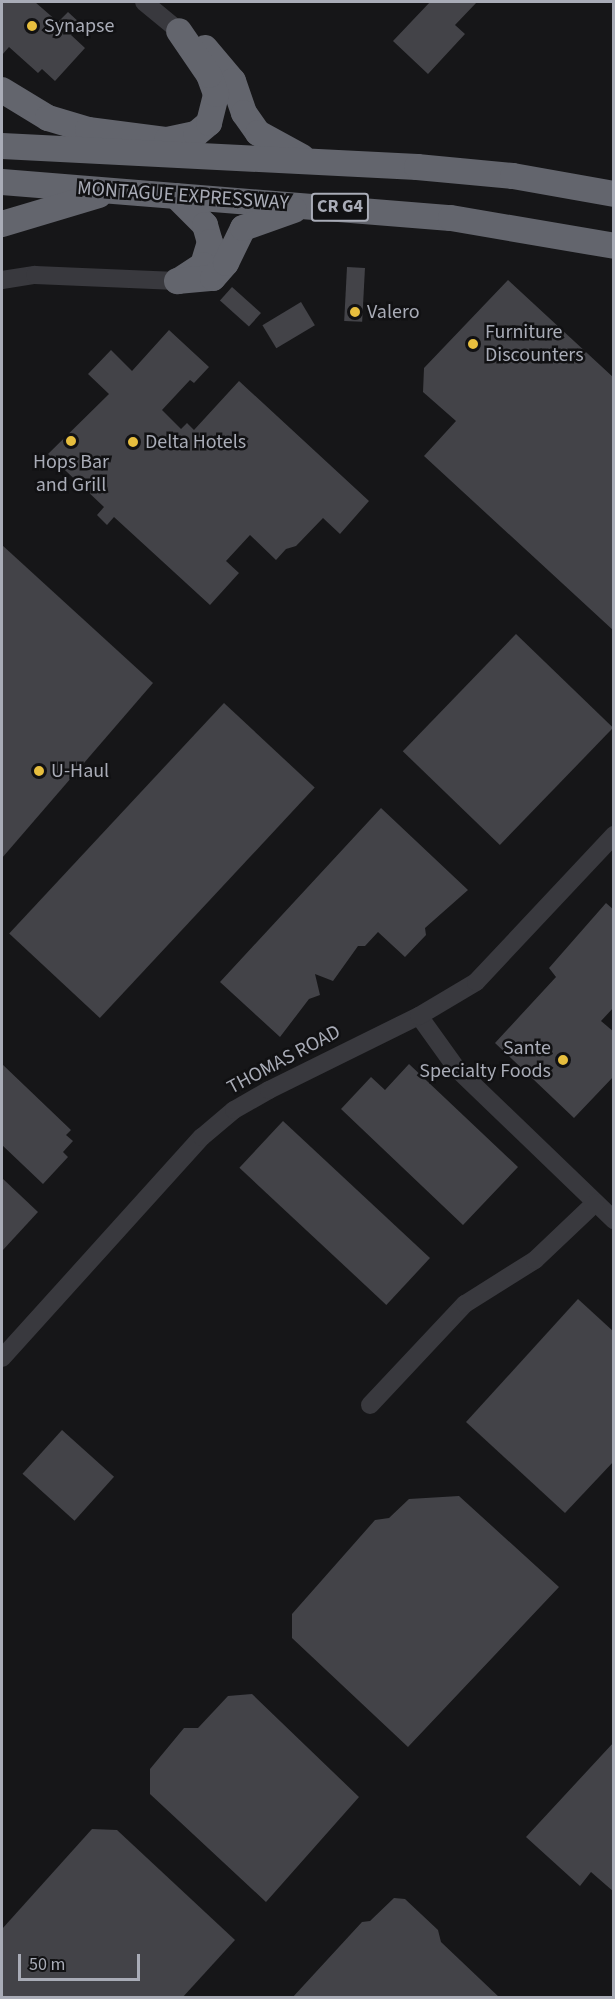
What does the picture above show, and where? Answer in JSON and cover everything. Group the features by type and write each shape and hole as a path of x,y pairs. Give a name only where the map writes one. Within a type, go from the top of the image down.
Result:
{"highway":[{"path":"174,140 196,134 209,123 216,94 209,75 179,31"},
{"path":"179,31 213,54 233,81 244,113 258,133 307,160"},
{"path":"2,90 30,109 69,125 124,136 174,140 215,157"},
{"name":"MONTAGUE EXPRESSWAY","path":"2,146 307,160 513,176 614,194"},
{"name":"MONTAGUE EXPRESSWAY","path":"2,182 108,192 315,204 502,224 614,246"},
{"path":"2,224 108,192"},
{"path":"176,196 205,225 210,242 203,265 177,281"},
{"path":"177,281 213,278 226,263 243,228 250,222 315,204"}],"street":[{"path":"144,2 179,31"},
{"path":"2,280 35,275 177,281"},
{"name":"THOMAS ROAD","path":"2,1358 195,1144 234,1110 420,1016 476,982 614,835"},
{"path":"420,1016 457,1069 614,1220"},
{"path":"370,1405 465,1304 535,1260 595,1203"}],"building":[{"path":"2,2 35,2 58,22 68,12 81,24 71,35 85,48 55,81 42,69 38,73 9,47 2,55"},
{"path":"430,2 477,2 455,25 465,34 428,74 393,41"},
{"path":"347,267 365,268 362,322 344,321"},
{"path":"508,280 614,378 614,631 424,456 456,421 423,392 424,368"},
{"path":"232,287 261,313 249,326 220,300"},
{"path":"301,302 315,325 276,348 262,325"},
{"path":"169,330 209,367 194,383 190,380 162,410 181,429 187,423 194,430 239,381 369,501 340,534 323,518 296,546 286,549 276,560 250,535 226,561 239,573 210,605 114,517 107,525 97,515 104,507 48,454 109,394 88,374 111,350 132,371"},
{"name":"U-Haul","path":"2,545 153,683 2,858"},
{"path":"516,634 613,728 500,845 403,751"},
{"path":"224,703 315,788 100,1018 9,933"},
{"path":"381,808 468,890 425,928 426,935 405,957 378,932 365,946 358,946 333,981 315,974 320,995 309,999 280,1037 220,982"},
{"name":"Sante Specialty Foods","path":"606,903 614,910 614,1007 601,1021 614,1032 614,1076 574,1118 495,1043 556,977 549,968"},
{"path":"2,1064 71,1130 66,1135 73,1141 63,1152 68,1157 43,1184 2,1145"},
{"path":"409,1064 518,1167 463,1225 341,1109 371,1077 385,1090"},
{"path":"283,1121 430,1258 386,1305 239,1168"},
{"path":"2,1178 38,1212 2,1251"},
{"path":"578,1299 614,1332 614,1461 565,1513 466,1422"},
{"path":"62,1430 114,1477 75,1521 23,1474"},
{"path":"459,1496 559,1587 408,1747 292,1638 292,1614 375,1520 389,1518 409,1499"},
{"path":"252,1694 359,1797 266,1902 150,1794 150,1769 184,1728 198,1728 228,1696"},
{"path":"614,1742 614,1892 591,1872 580,1886 526,1837"},
{"path":"92,1829 117,1830 235,1940 182,1998 2,1998 2,1929"},
{"path":"394,1898 405,1899 438,1930 441,1942 500,1998 292,1998 362,1922 370,1921"}],"place":[{"name":"Synapse","path":"32,26"},
{"name":"Valero","path":"355,312"},
{"name":"Furniture Discounters","path":"473,344"},
{"name":"Hops Bar and Grill","path":"71,441"},
{"name":"Delta Hotels","path":"133,442"},
{"name":"U-Haul","path":"39,771"},
{"name":"Sante Specialty Foods","path":"563,1060"}]}
